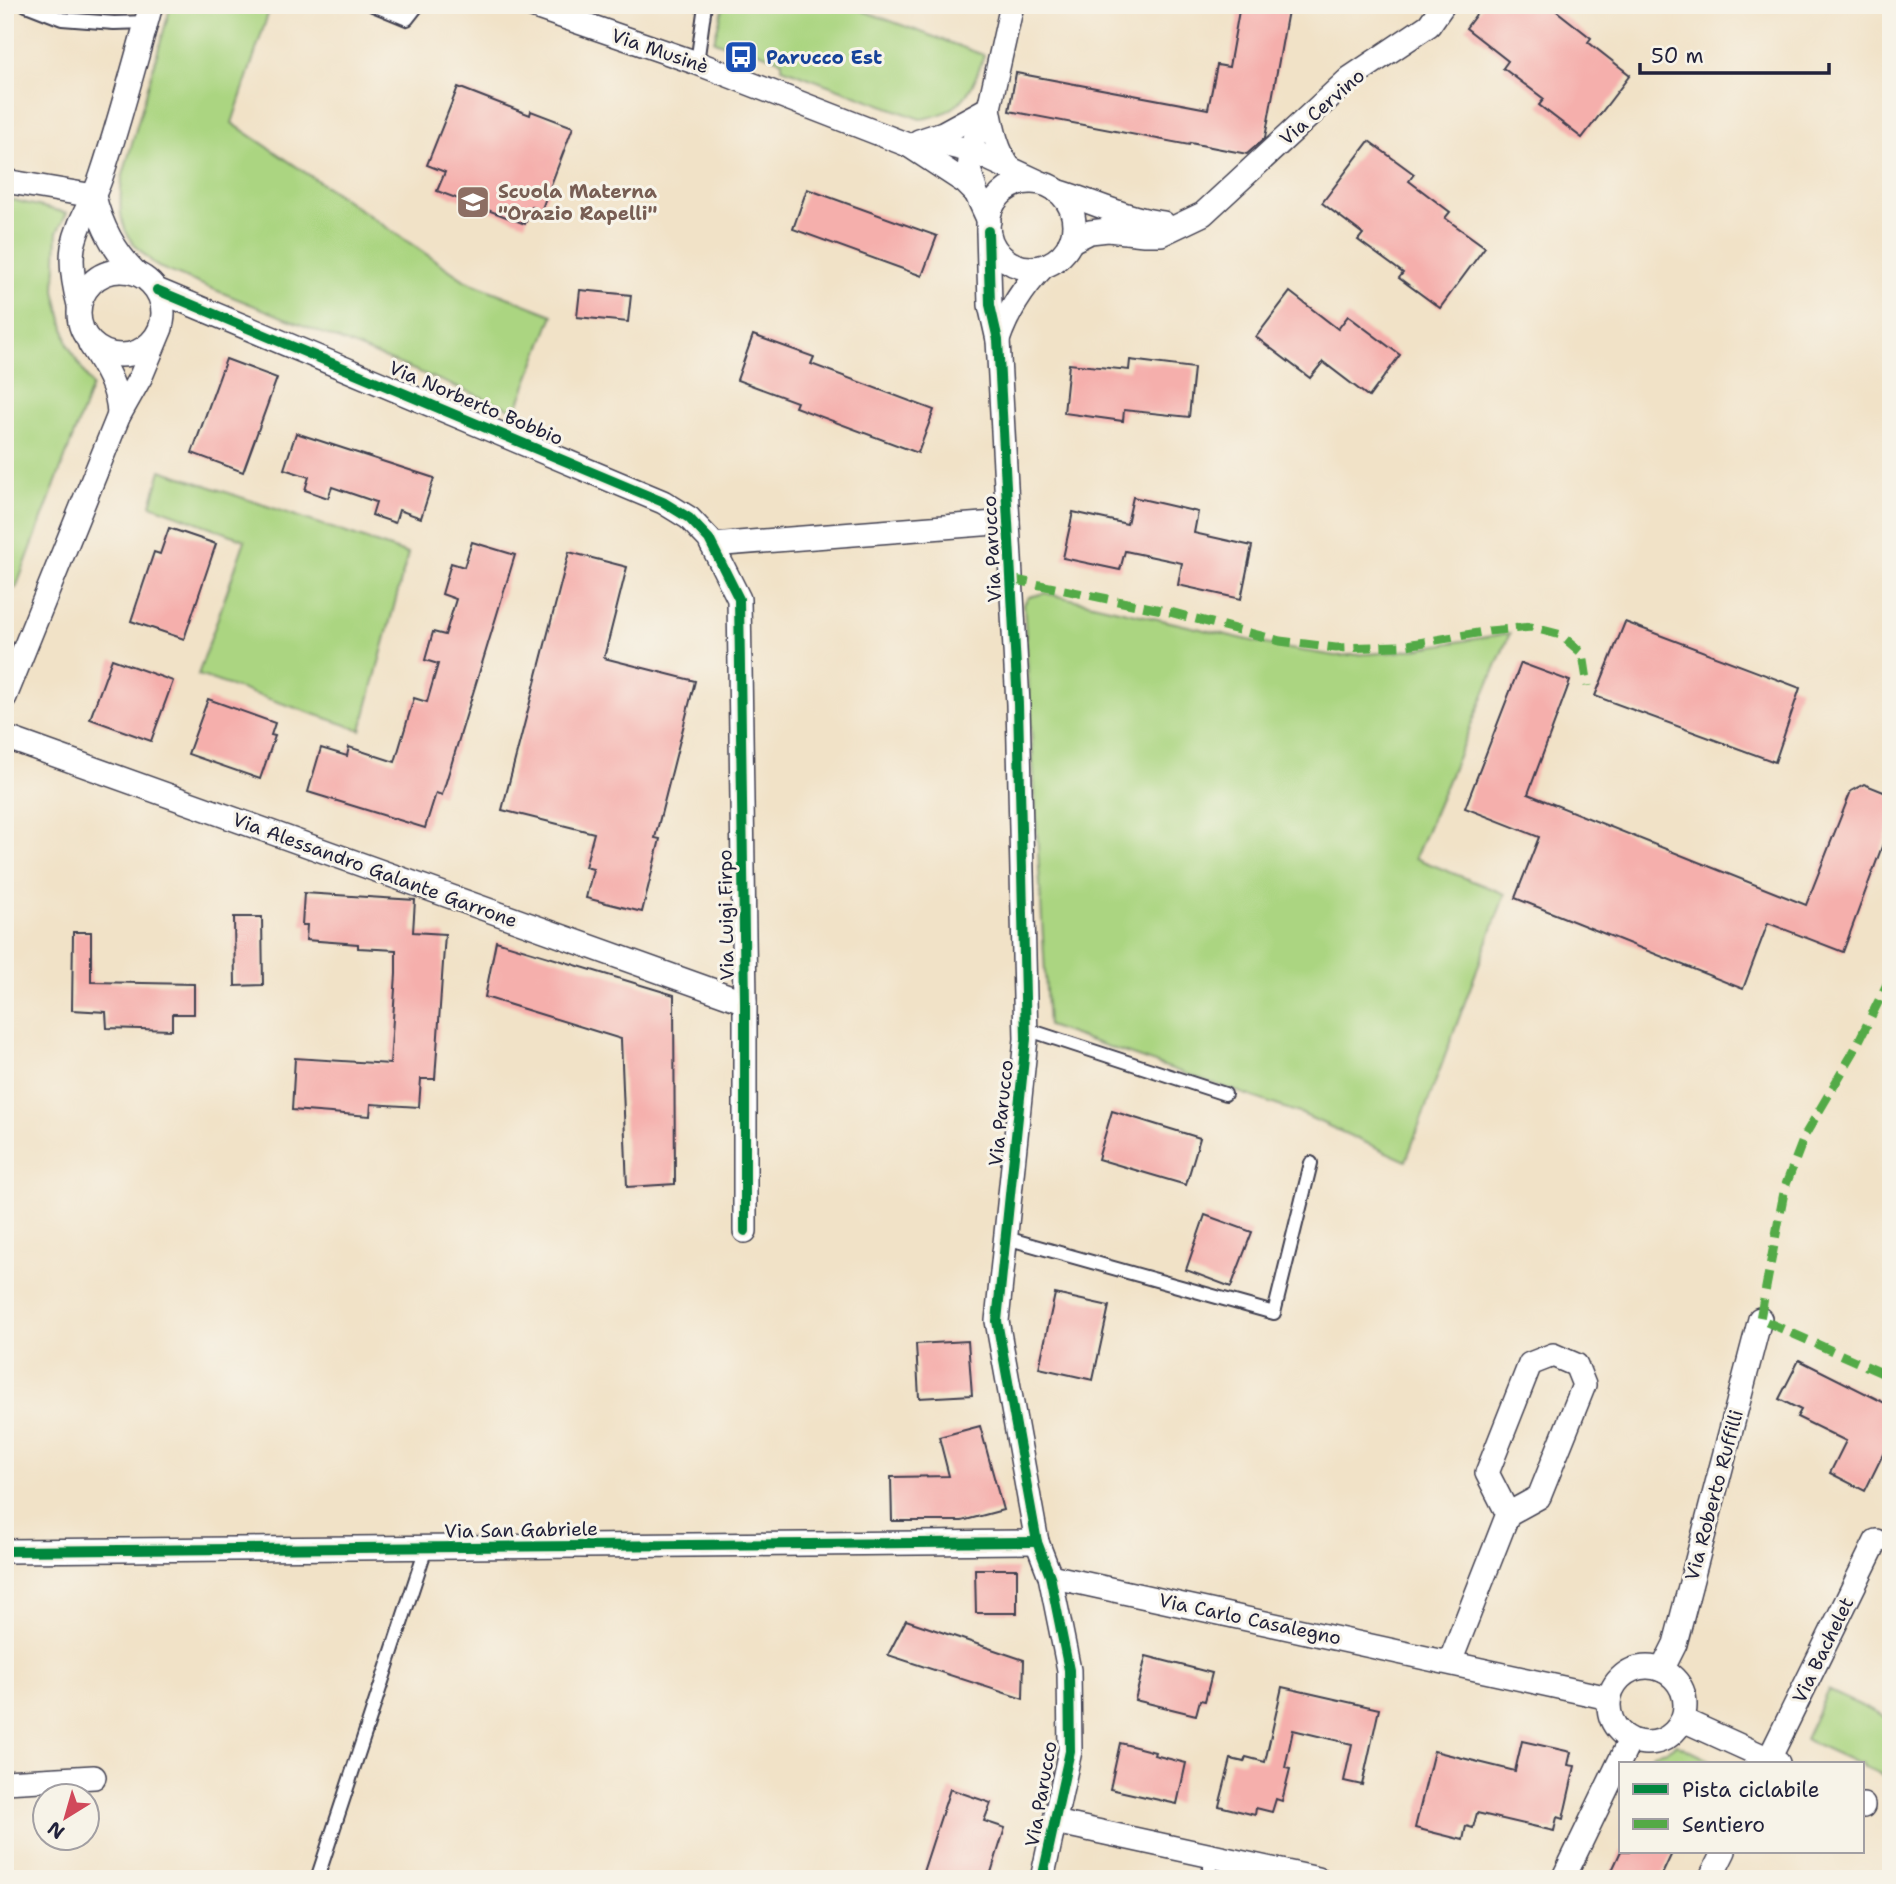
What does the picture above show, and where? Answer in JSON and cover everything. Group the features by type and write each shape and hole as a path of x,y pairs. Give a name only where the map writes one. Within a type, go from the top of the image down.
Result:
{"street":[{"name":"Via Musinè","path":"529,5 698,63 908,145"},
{"path":"1012,5 989,108 977,129 969,169 992,245 1013,265 1043,267"},
{"name":"Via Cervino","path":"1070,242 1090,232 1108,230 1161,234 1203,214 1350,78 1429,25 1443,5"},
{"path":"119,415 119,406 110,378 82,329 73,274 73,249 80,220 94,196 121,116 149,14"},
{"path":"908,145 943,133 989,108"},
{"path":"989,108 995,139 1010,169"},
{"path":"908,145 966,183 976,194"},
{"name":"Via Cervino","path":"908,145 947,145 972,151 1049,187 1124,215 1149,221 1171,224 1203,214"},
{"path":"5,181 94,196"},
{"path":"988,226 994,203 1015,185 1028,182 1049,187 1071,209 1074,223 1067,250 1056,261 1043,267 1023,287 998,340"},
{"path":"5,697 119,415 141,376 164,315 163,302 157,290 123,261 107,234 94,196"},
{"name":"Via Parucco","path":"988,226 990,305 998,340 1018,704 1026,1029 997,1321 1037,1542 1050,1576 1069,1670 1069,1751 1042,1879"},
{"path":"79,305 84,292 93,281 106,273 120,270 135,272"},
{"name":"Via Norberto Bobbio","path":"157,290 663,502 689,518 712,545 739,599"},
{"path":"88,339 97,348 121,356 146,348 161,328"},
{"path":"712,545 1008,522"},
{"name":"Via Luigi Firpo","path":"739,599 745,1002 745,1231"},
{"name":"Via Alessandro Galante Garrone","path":"5,737 745,1002"},
{"name":"Via Roberto Ruffilli","path":"1662,1670 1675,1644 1760,1319"},
{"path":"1450,1662 1508,1514 1539,1497 1584,1385 1576,1365 1553,1355 1530,1364 1487,1474 1508,1514"},
{"name":"Via Bachelet","path":"1683,1720 1771,1762 1877,1541"},
{"name":"Via San Gabriele","path":"5,1551 1037,1542"},
{"name":"Via Carlo Casalegno","path":"1050,1576 1609,1698"},
{"path":"1640,1668 1662,1670 1673,1676 1680,1685 1685,1697 1683,1720 1678,1729 1661,1742 1640,1743 1630,1740 1615,1727 1611,1718 1609,1698 1613,1687 1629,1672 1640,1668"},
{"path":"1619,1762 1630,1740"},
{"path":"1563,1879 1619,1763"},
{"path":"5,1782 94,1777"},
{"path":"1055,1822 1318,1879"},
{"path":"1710,1879 1723,1853"}],"lane":[{"path":"26,5 62,19 114,23 149,14"},
{"path":"373,5 407,19 418,5"},
{"path":"698,63 705,5"},
{"path":"1026,1029 1225,1094"},
{"path":"1006,1238 1274,1313 1311,1163"},
{"name":"Via San Gabriele","path":"317,1879 426,1548"},
{"path":"1207,1879 1213,1856"}],"green space":[{"path":"171,5 271,5 232,123 466,281 553,315 516,411 158,267 137,247 122,220 122,179"},
{"path":"724,5 847,5 984,55 970,90 956,106 946,112 920,119 782,68 782,61 737,44 735,49 714,41"},
{"path":"5,198 67,213 57,232 55,291 68,345 92,386 16,588 5,582"},
{"path":"161,470 408,554 361,730 198,675 245,540 151,505"},
{"path":"1045,593 1283,648 1336,656 1397,652 1510,633 1415,858 1505,894 1406,1161 1302,1114 1048,1026 1024,604 1029,597"},
{"path":"1828,1690 1891,1720 1891,1779 1864,1766 1864,1762 1855,1762 1805,1739"},
{"path":"1676,1744 1714,1762 1648,1762 1653,1753 1667,1750"}],"building":[{"path":"1240,5 1289,5 1265,138 1247,154 1009,111 1016,73 1208,109 1217,65 1229,67"},
{"path":"1483,5 1549,5 1591,38 1588,42 1630,75 1582,138 1539,105 1544,99 1503,68 1508,61 1466,28"},
{"path":"458,87 530,115 531,111 573,127 541,211 532,207 525,224 437,191 445,172 427,165"},
{"path":"1369,141 1414,174 1409,181 1450,212 1445,218 1485,247 1440,308 1399,278 1403,273 1358,240 1363,234 1322,203"},
{"path":"807,189 937,236 922,276 793,229"},
{"path":"580,290 631,295 628,322 577,317"},
{"path":"1290,292 1338,329 1348,316 1400,355 1369,397 1323,362 1310,378 1256,337"},
{"path":"753,335 814,357 811,364 934,410 918,453 795,407 797,402 737,380"},
{"path":"226,359 277,378 243,472 192,453"},
{"path":"1130,360 1194,368 1189,417 1124,410 1123,421 1064,413 1069,364 1129,370"},
{"path":"296,433 434,478 421,518 399,510 395,523 372,515 376,502 332,487 328,498 305,490 309,477 284,469"},
{"path":"1133,497 1198,512 1194,533 1252,546 1241,599 1178,585 1182,563 1125,551 1120,570 1063,558 1073,512 1127,524"},
{"path":"169,528 216,544 184,639 131,621 154,552 160,554"},
{"path":"472,542 515,555 442,795 436,793 425,828 308,792 321,748 347,756 349,747 395,762 414,698 427,702 438,664 425,660 433,632 445,635 456,599 442,594 451,563 464,567"},
{"path":"569,552 627,567 604,658 695,681 655,838 660,839 642,912 586,898 593,869 585,867 594,833 502,810"},
{"path":"1625,622 1800,688 1775,762 1595,696"},
{"path":"112,659 173,681 151,741 90,719"},
{"path":"1521,663 1570,681 1528,794 1806,905 1851,791 1864,784 1891,795 1891,822 1843,952 1768,923 1743,989 1515,898 1539,837 1465,808"},
{"path":"208,699 275,723 271,735 275,736 260,779 188,754"},
{"path":"304,893 415,900 413,932 445,934 435,1079 421,1079 419,1107 371,1104 370,1116 292,1110 295,1058 390,1064 396,974 396,950 358,948 358,944 306,940 307,925 302,925"},
{"path":"234,917 262,917 263,985 235,986"},
{"path":"73,932 91,932 91,982 194,984 194,1014 172,1014 172,1030 107,1028 106,1012 72,1010"},
{"path":"496,941 674,995 675,1184 627,1187 621,1039 485,997"},
{"path":"1112,1111 1200,1138 1186,1185 1098,1159"},
{"path":"1205,1215 1252,1232 1231,1287 1186,1270"},
{"path":"1055,1294 1109,1306 1093,1380 1039,1368"},
{"path":"968,1341 972,1395 919,1398 916,1344"},
{"path":"1799,1360 1891,1406 1891,1438 1865,1491 1830,1473 1846,1441 1797,1417 1801,1410 1779,1399"},
{"path":"980,1426 1003,1510 962,1521 892,1521 891,1477 949,1476 939,1437"},
{"path":"975,1569 1017,1569 1017,1613 976,1613"},
{"path":"906,1620 1024,1660 1023,1699 888,1655"},
{"path":"1146,1656 1212,1673 1205,1701 1200,1700 1196,1715 1135,1700"},
{"path":"1282,1687 1379,1709 1362,1785 1344,1781 1352,1744 1293,1730 1285,1768 1290,1769 1282,1801 1276,1799 1272,1812 1256,1808 1255,1815 1219,1806 1231,1759 1244,1762 1246,1757 1265,1762"},
{"path":"1522,1741 1571,1752 1568,1765 1575,1766 1563,1819 1557,1817 1554,1831 1477,1813 1473,1828 1466,1826 1463,1840 1415,1828 1434,1751 1515,1771"},
{"path":"1120,1743 1186,1763 1177,1804 1110,1789"},
{"path":"950,1789 991,1803 984,1821 1005,1828 989,1879 932,1879 922,1875"},
{"path":"1620,1853 1672,1853 1660,1879 1608,1879"}],"marked path":[{"path":"1011,579 1166,611 1280,641 1336,648 1401,646 1489,631 1531,627 1561,635 1583,654 1588,686"},
{"path":"1891,976 1853,1053 1805,1135 1785,1187 1760,1319 1891,1377"}],"cycle path":[{"path":"988,231 990,305 998,340 1018,704 1026,1039 997,1321 1037,1542 1050,1576 1069,1670 1070,1751 1042,1879"},
{"path":"157,290 663,502 689,518 709,539 739,599 745,1002 745,1231"},
{"path":"5,1551 1037,1542"}],"place":[{"name":"Parucco Est","path":"741,57"},
{"name":"Scuola Materna \"Orazio Rapelli\"","path":"473,202"}]}
